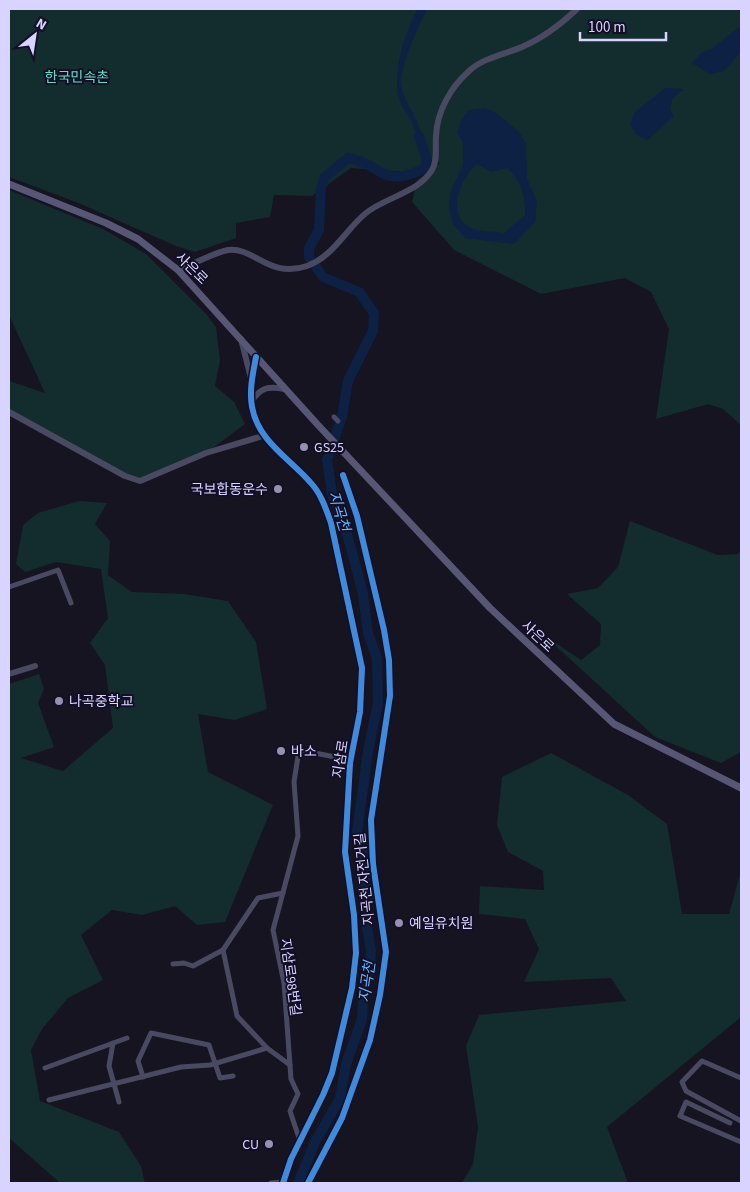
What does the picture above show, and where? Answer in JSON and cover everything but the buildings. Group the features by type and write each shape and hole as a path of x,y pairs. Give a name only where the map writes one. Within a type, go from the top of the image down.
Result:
{"main road":[{"name":"사은로","path":"9,184 138,239 178,270 350,460 490,608 614,724 741,788"}],"street":[{"path":"178,270 228,250 246,254 281,269 309,266 333,249 368,212 407,191 425,178 432,170 435,162 437,120 456,86 470,70 484,61 543,37 577,9"},
{"path":"240,339 252,382"},
{"name":"지삼로","path":"256,357 252,382 252,402 255,420 277,452 311,482 325,504 331,523 362,668 360,712 351,760 345,852 354,916 356,953 352,988 332,1073 291,1159 283,1183"},
{"path":"252,402 258,392 267,387 285,389"},
{"path":"9,412 125,476 140,481 206,452 266,435"},
{"path":"9,588 58,570 71,603"},
{"path":"9,674 35,666"},
{"name":"지삼로98번길","path":"300,1141 290,1111 298,1094 291,1079 284,983 273,930 298,836 294,782 299,750 351,760"},
{"path":"173,964 184,963 192,966 223,950 258,898 283,893"},
{"path":"223,950 237,1016 267,1048 290,1064"},
{"path":"143,1077 138,1061 151,1032 209,1045 220,1078 233,1076"},
{"path":"44,1068 127,1038"},
{"path":"112,1043 109,1066 118,1102"},
{"path":"50,1100 181,1067 215,1064 267,1048"},
{"path":"741,1078 702,1061 682,1082 686,1091 741,1121"},
{"path":"730,1123 686,1102 680,1116 741,1142"},
{"path":"271,1183 283,1183"}],"green space":[{"name":"한국민속촌","path":"9,9 741,9 741,425 723,409 708,404 656,419 669,329 651,292 625,278 541,294 454,250 412,202 417,180 440,163 431,161 427,150 422,144 427,160 415,173 351,168 312,196 274,195 270,217 236,223 236,238 195,252 176,246 76,202 9,177"},
{"path":"9,190 103,229 146,254 206,314 216,327 220,360 215,386 234,402 245,424 206,453 140,481 9,411 9,381 45,393 9,315"},
{"path":"79,501 107,503 95,524 110,541 108,575 132,592 184,594 228,601 256,642 267,709 235,720 198,714 208,772 273,805 225,922 197,925 175,906 142,915 112,910 81,935 103,980 68,998 42,1029 31,1050 40,1101 119,1132 141,1166 145,1183 60,1183 9,1138 9,684 39,674 44,689 38,703 54,747 21,758 63,771 113,728 105,665 90,643 108,618 101,569 56,562 25,572 16,564 23,525 38,513"},
{"path":"630,521 718,555 738,554 741,550 741,752 721,763 655,737 545,636 581,660 600,645 601,624 567,594 598,588 618,567"},
{"path":"551,753 628,795 667,824 682,914 729,914 741,871 741,1017 607,1127 628,1183 462,1183 473,1164 478,1127 466,1046 479,1015 626,1001 611,978 524,982 539,949 525,919 479,914 480,886 544,890 543,871 508,852 497,825 502,777"}],"water":[{"path":"418,9 427,9 407,55 401,82 405,98 418,124 425,150 420,143 409,116 401,104 397,88 397,77 404,40"},
{"path":"739,27 741,29 741,52 724,71 710,74 692,63 702,52 710,50"},
{"path":"665,88 684,89 672,99 670,109 674,116 647,141 636,134 630,124 635,112"},
{"path":"485,108 496,113 519,132 526,144 527,179 537,201 535,222 514,244 465,238 453,224 449,207 451,191 463,165 463,143 457,132 462,119 469,110","holes":["477,164 491,172 507,168 516,178 525,202 525,215 504,233 473,229 464,223 459,216 457,207 461,188 471,170"]}],"waterway":[{"name":"지곡천","path":"298,1183 315,1142 340,1098 346,1064 362,1019 364,984 370,969 371,951 365,916 366,892 362,847 357,832 368,751 378,703 377,659 368,633 363,594 355,563 343,520 332,493 327,460 342,416 348,381 373,331 374,313 359,292 323,277 309,257 309,248 319,230 321,188 325,177 348,158 360,161 390,176 409,175 424,169 427,160 419,136"}],"cycle path":[{"name":"지곡천 자전거길","path":"256,357 251,394 255,419 267,439 302,473 323,501 331,523 362,668 360,712 350,763 345,852 354,915 356,953 352,988 332,1073 291,1159 283,1183"},
{"name":"지곡천 자전거길","path":"308,1183 342,1118 370,1040 380,995 386,952 373,864 371,820 390,696 389,660 384,630 357,516 343,475"}],"place":[{"name":"GS25","path":"304,447"},
{"name":"국보합동운수","path":"278,489"},
{"name":"나곡중학교","path":"59,701"},
{"name":"바소","path":"281,751"},
{"name":"예일유치원","path":"399,923"},
{"name":"CU","path":"269,1144"}]}
